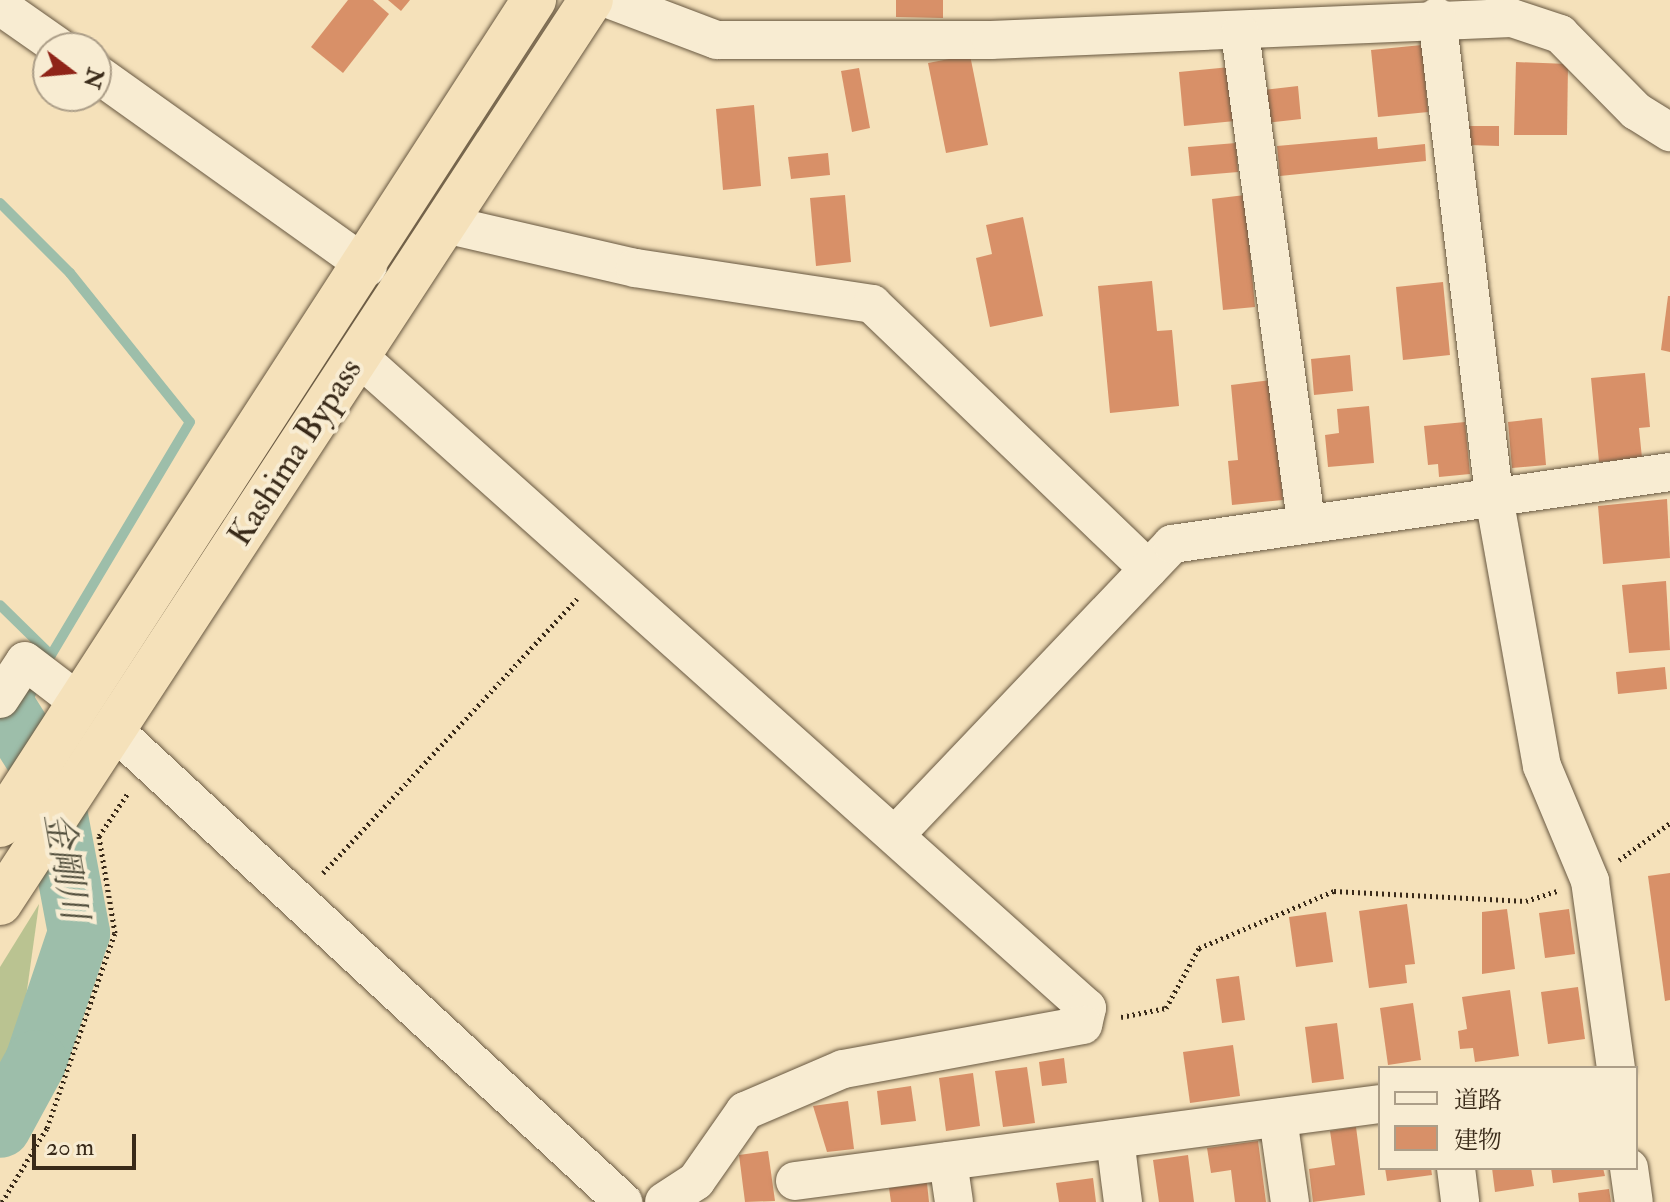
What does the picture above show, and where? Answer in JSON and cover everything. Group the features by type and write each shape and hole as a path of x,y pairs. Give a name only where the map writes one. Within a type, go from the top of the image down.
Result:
{"highway":[{"name":"Kashima Bypass","path":"8,891 79,782 86,719 534,0"},
{"name":"Kashima Bypass","path":"8,813 86,719 358,356 591,0"}],"street":[{"path":"611,0 717,40 1240,33 1437,17 1477,8 1560,34 1636,111 1670,132"},
{"path":"0,6 37,32"},
{"path":"1437,17 1494,497 1542,766 1590,881 1616,1066"},
{"path":"1240,33 1306,522"},
{"path":"112,84 368,267"},
{"path":"445,224 635,268 872,304 1148,569"},
{"path":"358,356 898,832 1087,1008 1083,1025 843,1069 745,1111 696,1181 664,1202"},
{"path":"898,832 1172,544 1306,522 1670,472"},
{"path":"0,699 25,661 86,719 150,759 623,1202"},
{"path":"795,1181 1378,1104"},
{"path":"1278,1118 1290,1202"},
{"path":"1115,1139 1123,1202"},
{"path":"948,1161 954,1202"},
{"path":"1456,1170 1460,1202"},
{"path":"1629,1170 1634,1202"}],"path":[{"path":"299,898 602,572"},
{"path":"2,1202 47,1128 115,933 99,836 150,759"},
{"path":"1083,1025 1166,1008 1199,948 1334,891 1526,901 1590,881 1670,823"}],"green space":[{"path":"39,904 22,1026 0,1067 0,967"}],"building":[{"path":"348,0 373,0 389,14 343,73 311,47"},
{"path":"388,0 410,0 401,11"},
{"path":"896,0 943,0 943,18 896,17"},
{"path":"1422,45 1428,112 1378,117 1371,50"},
{"path":"970,55 988,145 946,153 928,63"},
{"path":"1516,62 1568,64 1567,135 1514,135"},
{"path":"1230,67 1235,121 1184,126 1179,72"},
{"path":"859,68 870,128 852,132 841,71"},
{"path":"1298,86 1301,119 1266,123 1263,90"},
{"path":"754,105 761,186 723,190 716,109"},
{"path":"1469,126 1499,126 1499,146 1469,145"},
{"path":"1377,137 1378,149 1425,144 1426,161 1280,176 1277,146"},
{"path":"1236,143 1238,172 1191,176 1188,147"},
{"path":"828,153 830,175 791,179 788,157"},
{"path":"845,195 851,262 816,266 810,198"},
{"path":"1245,195 1255,307 1223,310 1212,199"},
{"path":"1023,217 1043,316 990,327 976,258 992,254 986,225"},
{"path":"1152,281 1157,331 1172,330 1179,406 1110,413 1098,286"},
{"path":"1443,282 1450,355 1403,360 1396,287"},
{"path":"1670,296 1670,352 1661,350"},
{"path":"1350,355 1353,391 1314,395 1311,359"},
{"path":"1645,373 1650,427 1639,428 1642,458 1599,462 1591,378"},
{"path":"1271,380 1283,500 1232,505 1228,461 1238,460 1231,385"},
{"path":"1369,406 1374,463 1328,467 1325,435 1339,433 1337,409"},
{"path":"1542,418 1546,465 1512,468 1508,422"},
{"path":"1465,422 1470,474 1439,477 1438,464 1428,465 1424,426"},
{"path":"1667,499 1670,558 1603,564 1598,506"},
{"path":"1666,581 1670,650 1629,653 1622,585"},
{"path":"1665,667 1667,689 1618,694 1616,672"},
{"path":"1670,873 1670,1000 1665,1001 1648,876"},
{"path":"1407,904 1415,964 1405,965 1407,983 1369,988 1359,911"},
{"path":"1507,909 1515,969 1482,974 1482,912"},
{"path":"1569,909 1575,954 1545,958 1539,913"},
{"path":"1326,912 1333,962 1296,967 1289,917"},
{"path":"1239,976 1245,1020 1222,1023 1216,979"},
{"path":"1578,987 1585,1039 1548,1044 1541,992"},
{"path":"1510,990 1519,1056 1475,1062 1473,1048 1460,1049 1458,1031 1467,1029 1462,997"},
{"path":"1413,1003 1421,1060 1388,1065 1380,1008"},
{"path":"1337,1023 1344,1079 1312,1083 1305,1027"},
{"path":"1233,1045 1240,1096 1190,1103 1183,1052"},
{"path":"1064,1058 1067,1083 1042,1086 1039,1062"},
{"path":"1027,1067 1035,1123 1003,1127 995,1071"},
{"path":"973,1073 980,1126 946,1131 939,1078"},
{"path":"911,1086 916,1121 881,1125 877,1091"},
{"path":"848,1101 854,1149 827,1152 813,1106"},
{"path":"1356,1127 1365,1195 1313,1202 1309,1169 1335,1165 1330,1131"},
{"path":"1258,1141 1266,1202 1235,1202 1231,1170 1211,1173 1207,1148"},
{"path":"768,1151 775,1201 745,1202 739,1155"},
{"path":"1188,1155 1194,1202 1159,1202 1153,1160"},
{"path":"1385,1170 1431,1170 1432,1175 1387,1181"},
{"path":"1492,1170 1531,1170 1534,1186 1495,1192"},
{"path":"1551,1170 1604,1170 1605,1176 1553,1183"},
{"path":"1093,1178 1096,1202 1059,1202 1056,1183"},
{"path":"927,1183 929,1202 891,1202 889,1188"},
{"path":"1609,1189 1611,1202 1579,1202 1578,1193"}],"waterway":[{"path":"0,203 70,273 190,422 51,655 0,605"},
{"path":"18,720 33,689"},
{"name":"金剛川","path":"0,700 50,779 79,933 36,1061 0,1127"}]}
